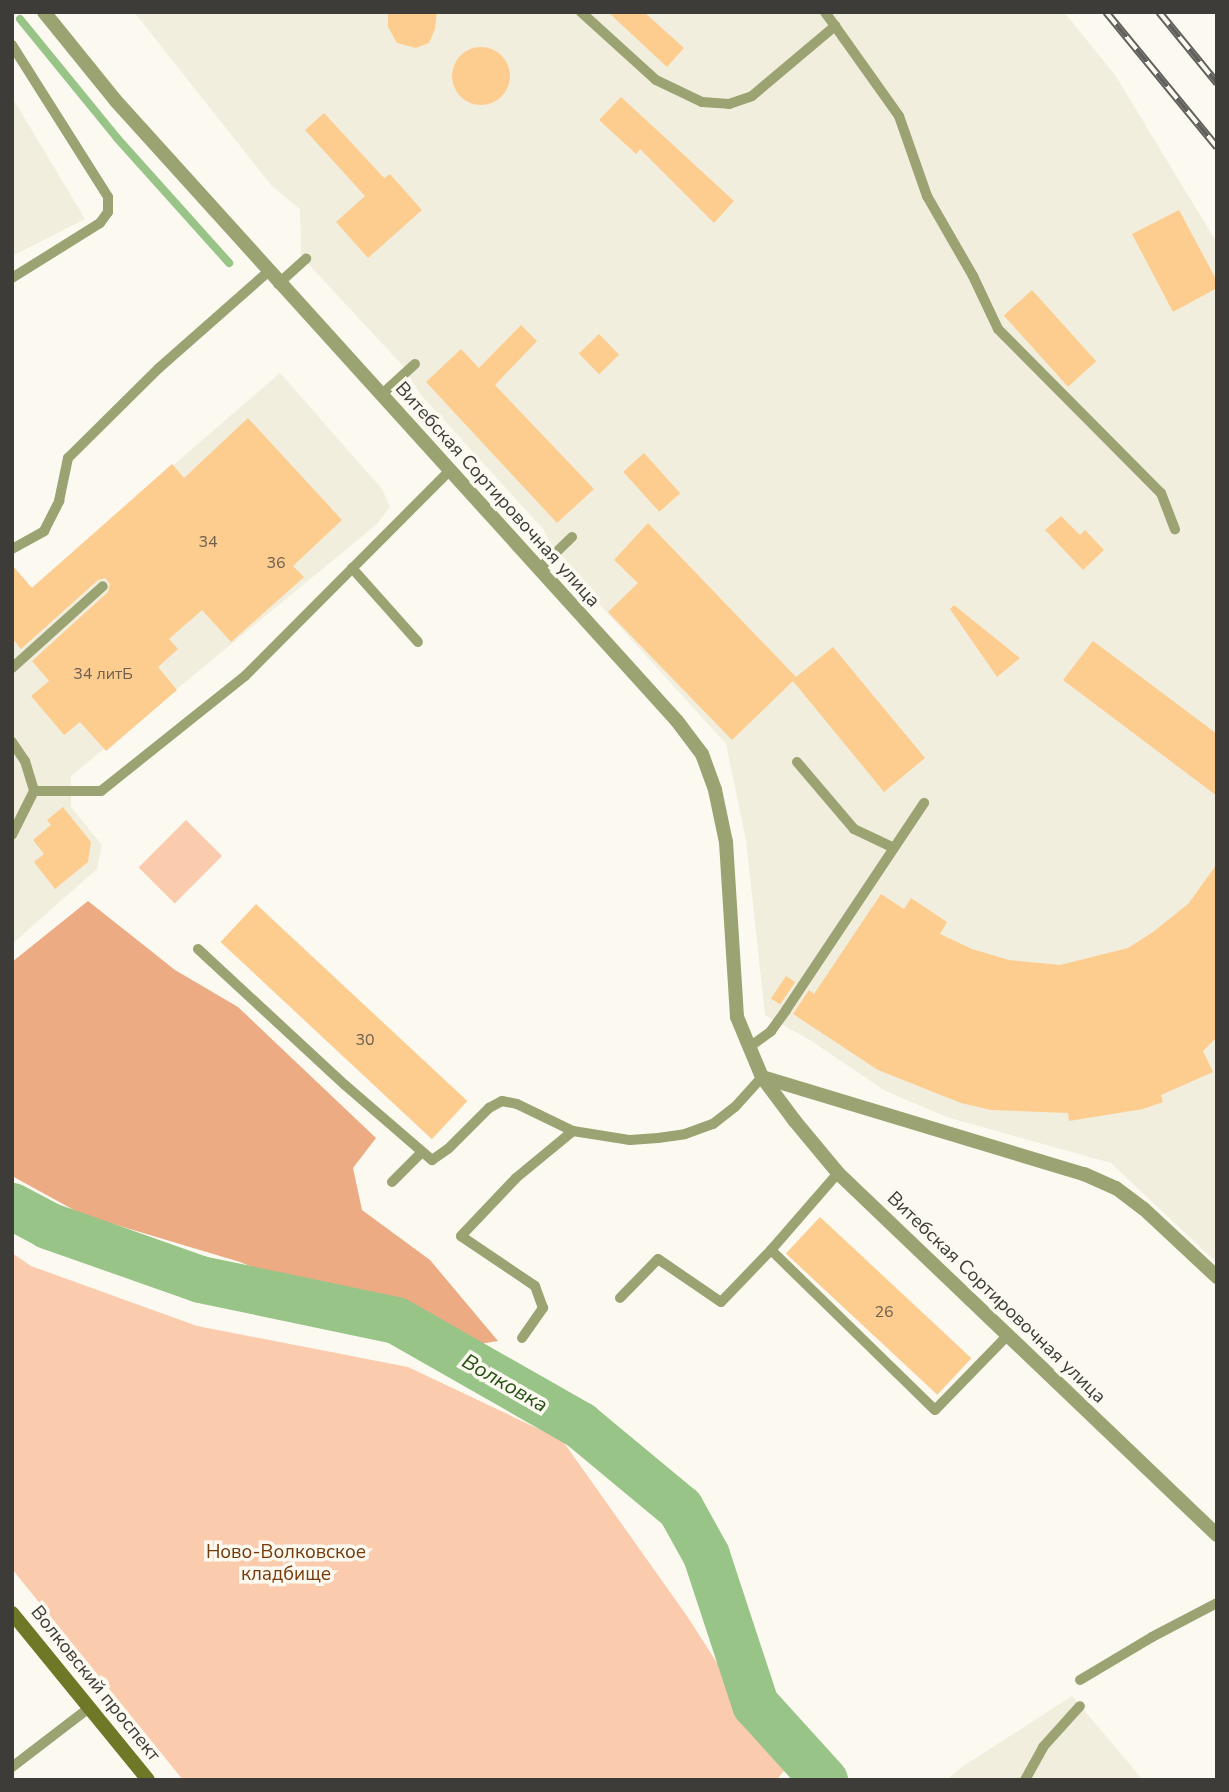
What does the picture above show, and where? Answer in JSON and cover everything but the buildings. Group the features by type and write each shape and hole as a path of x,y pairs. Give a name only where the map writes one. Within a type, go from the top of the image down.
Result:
{"street":[{"name":"Витебская Сортировочная улица","path":"44,12 116,101 278,284 677,721 702,754 715,790 726,842 737,1017 762,1077 838,1173 1217,1535"},
{"path":"762,1077 1071,1170 1116,1188 1217,1278"},
{"name":"Волковский проспект","path":"12,1613 148,1780"}],"lane":[{"path":"582,12 656,80 702,102 729,104 752,96 835,26"},
{"path":"825,12 899,116 927,196 973,276 998,329 1161,493 1175,529"},
{"path":"12,45 108,197 108,212 100,223 12,278"},
{"path":"278,284 306,259"},
{"path":"12,549 44,531 60,501 68,458 159,368 268,272"},
{"path":"381,395 415,364"},
{"path":"34,791 101,791 246,676 450,470"},
{"path":"539,569 572,537"},
{"path":"352,568 418,642"},
{"path":"12,667 103,586"},
{"path":"12,742 25,761 34,791 12,835"},
{"path":"797,762 855,829 894,848"},
{"path":"748,1048 771,1031 923,803"},
{"path":"198,949 421,1153 432,1160 448,1149 489,1108 502,1101 517,1104 573,1130 630,1140 685,1134 712,1124 735,1107 762,1077"},
{"path":"523,1338 543,1308 535,1286 461,1236 516,1178 573,1130"},
{"path":"392,1182 421,1153"},
{"path":"620,1298 657,1259 721,1302 771,1250 838,1173"},
{"path":"771,1250 935,1410 1007,1335"},
{"path":"1080,1680 1152,1637 1217,1603"},
{"path":"1025,1780 1043,1747 1080,1706"},
{"path":"12,1767 89,1708"}],"shaded area":[{"path":"134,12 1064,12 1115,75 1217,243 1217,1263 1111,1163 950,1118 906,1100 884,1090 810,1040 765,1015 746,840 726,744 563,564 543,529 421,395 403,366 301,256 300,209 271,185"},
{"path":"12,97 85,219 12,256"},
{"path":"280,373 382,489 390,507 377,524 71,776 71,807 102,845 97,869 12,944 12,578 32,587"},
{"path":"88,901 175,970 238,1007 376,1138 353,1168 362,1210 430,1260 498,1341 442,1350 353,1308 240,1262 83,1215 12,1176 12,962"},
{"path":"1072,1696 1143,1780 946,1780 962,1767"}],"green space":[{"path":"186,820 222,856 175,903 139,867"},
{"name":"Ново-Волковское кладбище","path":"12,1253 31,1266 197,1326 408,1367 562,1440 687,1616 785,1769 777,1780 183,1780 12,1569"}],"waterway":[{"path":"20,19 117,138 229,263"},
{"name":"Волковка","path":"12,1206 47,1225 200,1279 396,1320 580,1425 680,1508 706,1555 755,1704 824,1780"}],"railway":[{"path":"1106,12 1217,147"},
{"path":"1159,12 1217,83"}]}
